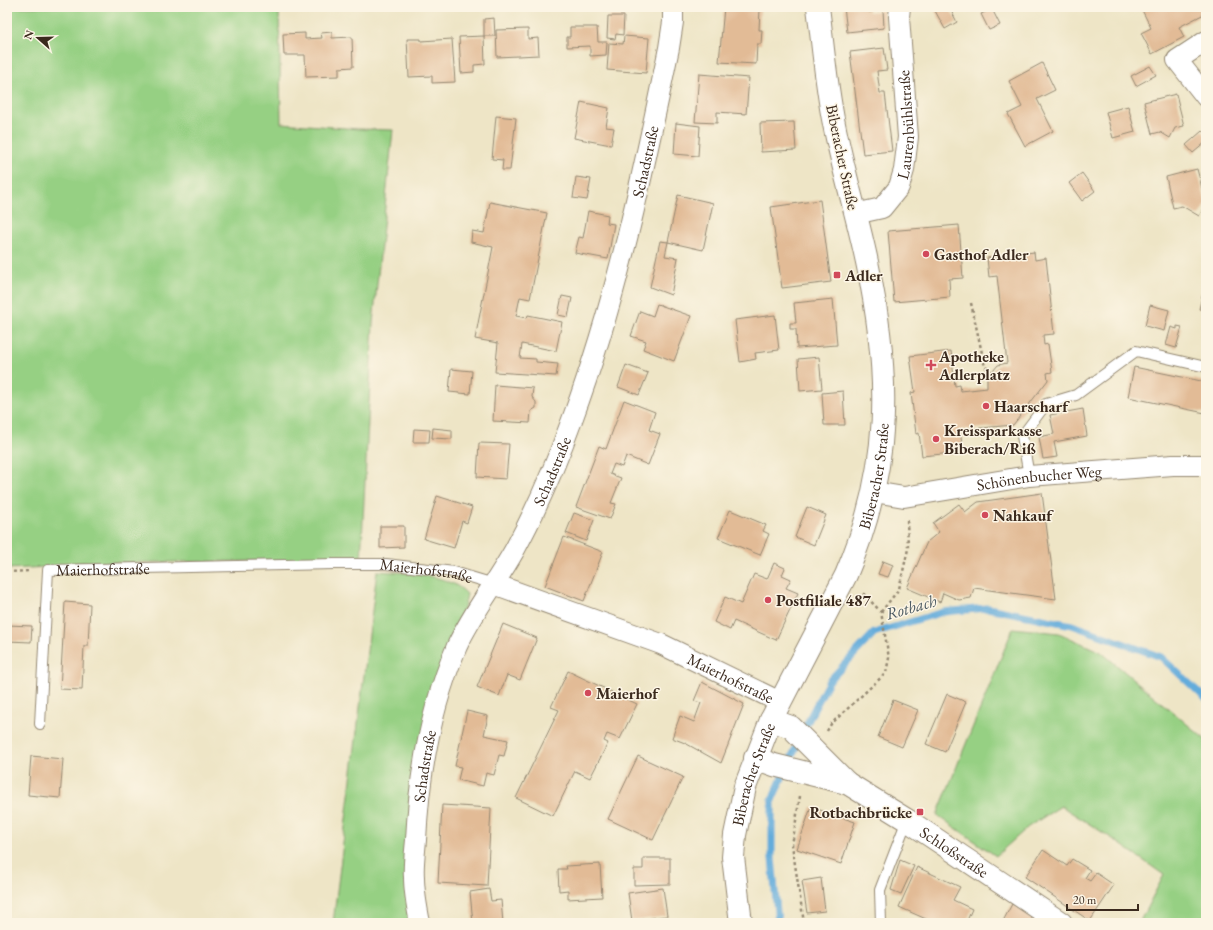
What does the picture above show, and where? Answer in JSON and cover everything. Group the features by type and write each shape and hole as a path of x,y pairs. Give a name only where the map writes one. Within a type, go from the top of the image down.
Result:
{"street":[{"name":"Schadstraße","path":"420,923 414,878 418,807 433,720 457,647 474,612 494,584 514,551 543,494 572,421 608,312 637,200 669,48 673,22 673,7"},
{"name":"Biberacher Straße","path":"741,923 734,850 743,795 764,761 775,711 846,575 866,523 881,455 884,419 883,375 876,313 867,261 834,123 818,7"},
{"name":"Laurenbühlstraße","path":"855,214 882,208 899,187 904,170 908,137 900,7"},
{"path":"1206,41 1177,60 1206,97"},
{"name":"Schönenbucher Weg","path":"874,492 904,497 1029,476 1173,465 1206,465"},
{"name":"Maierhofstraße","path":"494,584 661,644 775,711"},
{"name":"Schloßstraße","path":"775,711 847,783 907,820 1061,923"},
{"name":"Schloßstraße","path":"764,761 847,783"}],"lane":[{"path":"1029,476 1022,436 1046,404 1076,396 1136,351 1206,367"},
{"name":"Maierhofstraße","path":"48,570 386,564 454,572 494,584"},
{"path":"40,724 48,570"},
{"path":"881,923 880,890 907,820"}],"path":[{"path":"972,304 985,367 992,372"},
{"path":"812,748 831,724 886,673 888,658 881,612 899,589 908,549 907,514 904,497"},
{"path":"7,572 48,570"},
{"path":"802,772 792,845 804,923"}],"green space":[{"path":"7,7 279,8 281,123 393,130 373,323 361,560 77,563 49,567 7,569"},
{"path":"377,571 425,575 438,578 459,587 467,594 464,609 437,682 413,923 333,923"},
{"path":"1013,628 1059,633 1101,652 1206,740 1206,923 1142,923 1141,919 1164,875 1113,839 1061,806 1028,827 996,856 937,815"}],"building":[{"path":"724,7 760,9 759,30 762,30 761,44 757,44 756,64 719,62"},
{"path":"844,7 868,7 869,12 883,10 884,28 847,32"},
{"path":"937,7 949,7 957,22 945,29 934,9"},
{"path":"1148,7 1206,7 1206,13 1179,27 1184,37 1152,54 1141,33 1151,28 1142,10"},
{"path":"992,9 1000,25 989,30 981,14"},
{"path":"608,16 624,16 623,35 616,34 615,39 607,38"},
{"path":"494,18 495,36 484,36 484,19"},
{"path":"570,27 597,27 598,42 607,42 606,55 590,56 590,46 567,47 567,37 570,37"},
{"path":"528,29 528,39 538,38 539,55 497,57 496,30"},
{"path":"332,32 332,38 352,37 353,67 339,68 339,76 306,77 305,55 284,55 283,34 305,33 305,39 322,38 321,33"},
{"path":"484,36 485,64 474,65 474,72 461,73 459,37"},
{"path":"624,36 649,38 646,73 607,70 609,43 623,44"},
{"path":"407,39 421,39 421,41 452,39 455,82 432,83 432,76 409,77"},
{"path":"884,48 887,70 877,71 880,93 885,93 892,151 863,154 850,52"},
{"path":"1042,63 1055,90 1037,99 1053,131 1025,146 1008,114 1022,107 1009,81"},
{"path":"1150,66 1156,75 1136,86 1131,76"},
{"path":"699,74 749,78 746,114 717,112 717,123 695,122"},
{"path":"1176,94 1184,126 1175,128 1170,138 1160,132 1152,134 1144,102"},
{"path":"581,102 609,108 606,127 614,128 611,145 574,138"},
{"path":"1128,106 1135,132 1113,138 1106,112"},
{"path":"496,116 516,118 510,170 502,170 503,160 492,159"},
{"path":"794,122 796,150 761,152 760,123"},
{"path":"676,123 700,126 698,156 674,154"},
{"path":"1202,131 1206,135 1206,142 1193,153 1186,145"},
{"path":"1197,169 1206,203 1199,216 1182,206 1173,208 1166,177"},
{"path":"1082,173 1095,191 1082,201 1069,183"},
{"path":"576,177 591,179 587,200 573,198"},
{"path":"678,195 713,203 703,250 668,242"},
{"path":"820,200 831,282 782,288 771,207"},
{"path":"490,202 547,213 530,299 520,297 516,316 527,318 528,315 562,322 556,351 522,344 520,358 536,359 536,362 558,364 556,376 495,372 498,343 475,339 493,247 471,242 472,231 484,233"},
{"path":"588,211 608,215 607,223 614,224 608,259 575,253 579,237 583,238"},
{"name":"Gasthof Adler","path":"959,225 963,278 949,279 950,297 894,302 888,231"},
{"path":"660,241 668,242 665,256 678,258 671,295 650,287"},
{"path":"1034,252 1035,260 1046,258 1054,334 1043,335 1044,345 1048,344 1052,372 1047,373 1048,380 1013,425 960,430 963,452 922,456 919,433 916,434 911,393 915,392 910,356 951,351 955,386 960,385 961,391 987,388 987,378 998,365 1007,363 997,276 989,277 987,258"},
{"path":"1206,284 1206,311 1199,309"},
{"path":"562,296 572,298 568,317 558,315"},
{"path":"833,299 837,345 797,348 796,329 790,329 790,323 796,323 794,303"},
{"path":"657,304 691,316 674,361 643,349 646,341 631,336 640,311 653,316"},
{"path":"1150,305 1169,310 1164,331 1145,326"},
{"path":"775,315 779,350 755,353 756,359 740,362 735,320"},
{"path":"1177,326 1182,327 1176,348 1166,345 1171,327 1177,329"},
{"path":"819,357 822,389 800,391 798,359"},
{"path":"626,365 648,373 639,395 618,387"},
{"path":"1134,367 1206,382 1205,413 1128,397"},
{"path":"451,369 472,371 470,394 449,392"},
{"path":"495,385 533,388 532,397 536,402 536,408 531,411 530,423 493,421"},
{"path":"843,391 845,425 824,425 822,393"},
{"path":"624,400 655,412 649,430 660,434 648,465 626,456 622,467 614,464 610,474 621,478 611,503 616,504 610,519 576,507 599,446 606,449"},
{"path":"1083,409 1087,436 1054,442 1057,457 1043,459 1039,437 1054,434 1050,415"},
{"path":"433,428 452,430 452,439 432,438"},
{"path":"414,429 430,430 429,442 413,442"},
{"path":"479,443 509,444 506,479 477,477"},
{"path":"1042,493 1056,599 974,588 971,598 959,600 943,593 940,602 907,588 927,542 939,532 933,523 959,504 965,512 978,502"},
{"path":"437,496 472,507 467,523 462,521 454,548 424,539"},
{"path":"807,507 826,515 814,545 795,537"},
{"path":"730,510 766,525 763,531 769,534 760,555 718,538"},
{"path":"574,513 594,520 586,541 566,533"},
{"path":"380,526 404,526 404,547 380,548"},
{"path":"564,537 603,552 584,601 545,586"},
{"path":"883,561 893,565 888,577 878,574"},
{"name":"Postfiliale 487","path":"774,563 785,568 782,575 791,579 786,588 798,593 776,640 734,621 730,630 714,622 725,597 741,604 754,574 767,579"},
{"path":"65,602 90,604 88,646 84,646 82,690 60,689"},
{"path":"503,624 537,638 520,680 507,675 499,696 477,687"},
{"path":"7,625 32,626 31,642 7,641"},
{"path":"568,671 637,704 620,739 607,734 604,741 608,743 590,778 575,771 553,816 516,798 559,710 551,707"},
{"path":"702,682 744,704 721,763 685,743 672,738 680,716 694,722 701,703 694,701"},
{"path":"947,694 966,702 945,752 926,744"},
{"path":"893,700 918,710 902,747 878,737"},
{"path":"467,711 488,716 484,735 508,740 504,756 499,755 494,775 486,773 483,786 458,780 461,767 455,766"},
{"path":"31,756 63,759 60,798 28,795"},
{"path":"638,756 683,777 653,840 608,819"},
{"path":"442,805 491,808 487,886 438,883"},
{"path":"811,807 855,822 841,864 797,849"},
{"path":"1043,850 1067,866 1072,859 1090,870 1085,878 1090,881 1096,873 1114,885 1090,921 1025,877"},
{"path":"643,858 670,858 670,884 634,885 634,869 643,869"},
{"path":"900,860 914,866 901,894 891,890"},
{"path":"600,864 602,897 568,899 568,890 559,891 558,869 567,869 566,866"},
{"path":"917,867 960,887 953,900 972,909 966,923 935,923 899,907"},
{"path":"821,878 825,911 807,913 802,881"},
{"path":"663,888 667,916 632,921 628,893"},
{"path":"489,889 491,901 501,900 503,923 473,923 470,892"},
{"path":"1012,904 1042,921 1041,923 1002,923"}],"waterway":[{"name":"Rotbach","path":"778,923 772,858 772,800 811,715 829,681 874,633 943,612 988,608 1072,625 1161,657 1206,699"}],"place":[{"name":"Gasthof Adler","path":"926,254"},
{"name":"Adler","path":"837,275"},
{"name":"Apotheke Adlerplatz","path":"931,365"},
{"name":"Haarscharf","path":"986,406"},
{"name":"Kreissparkasse Biberach/Riß","path":"936,439"},
{"name":"Nahkauf","path":"985,515"},
{"name":"Postfiliale 487","path":"768,600"},
{"name":"Maierhof","path":"588,693"},
{"name":"Rotbachbrücke","path":"920,812"}]}
